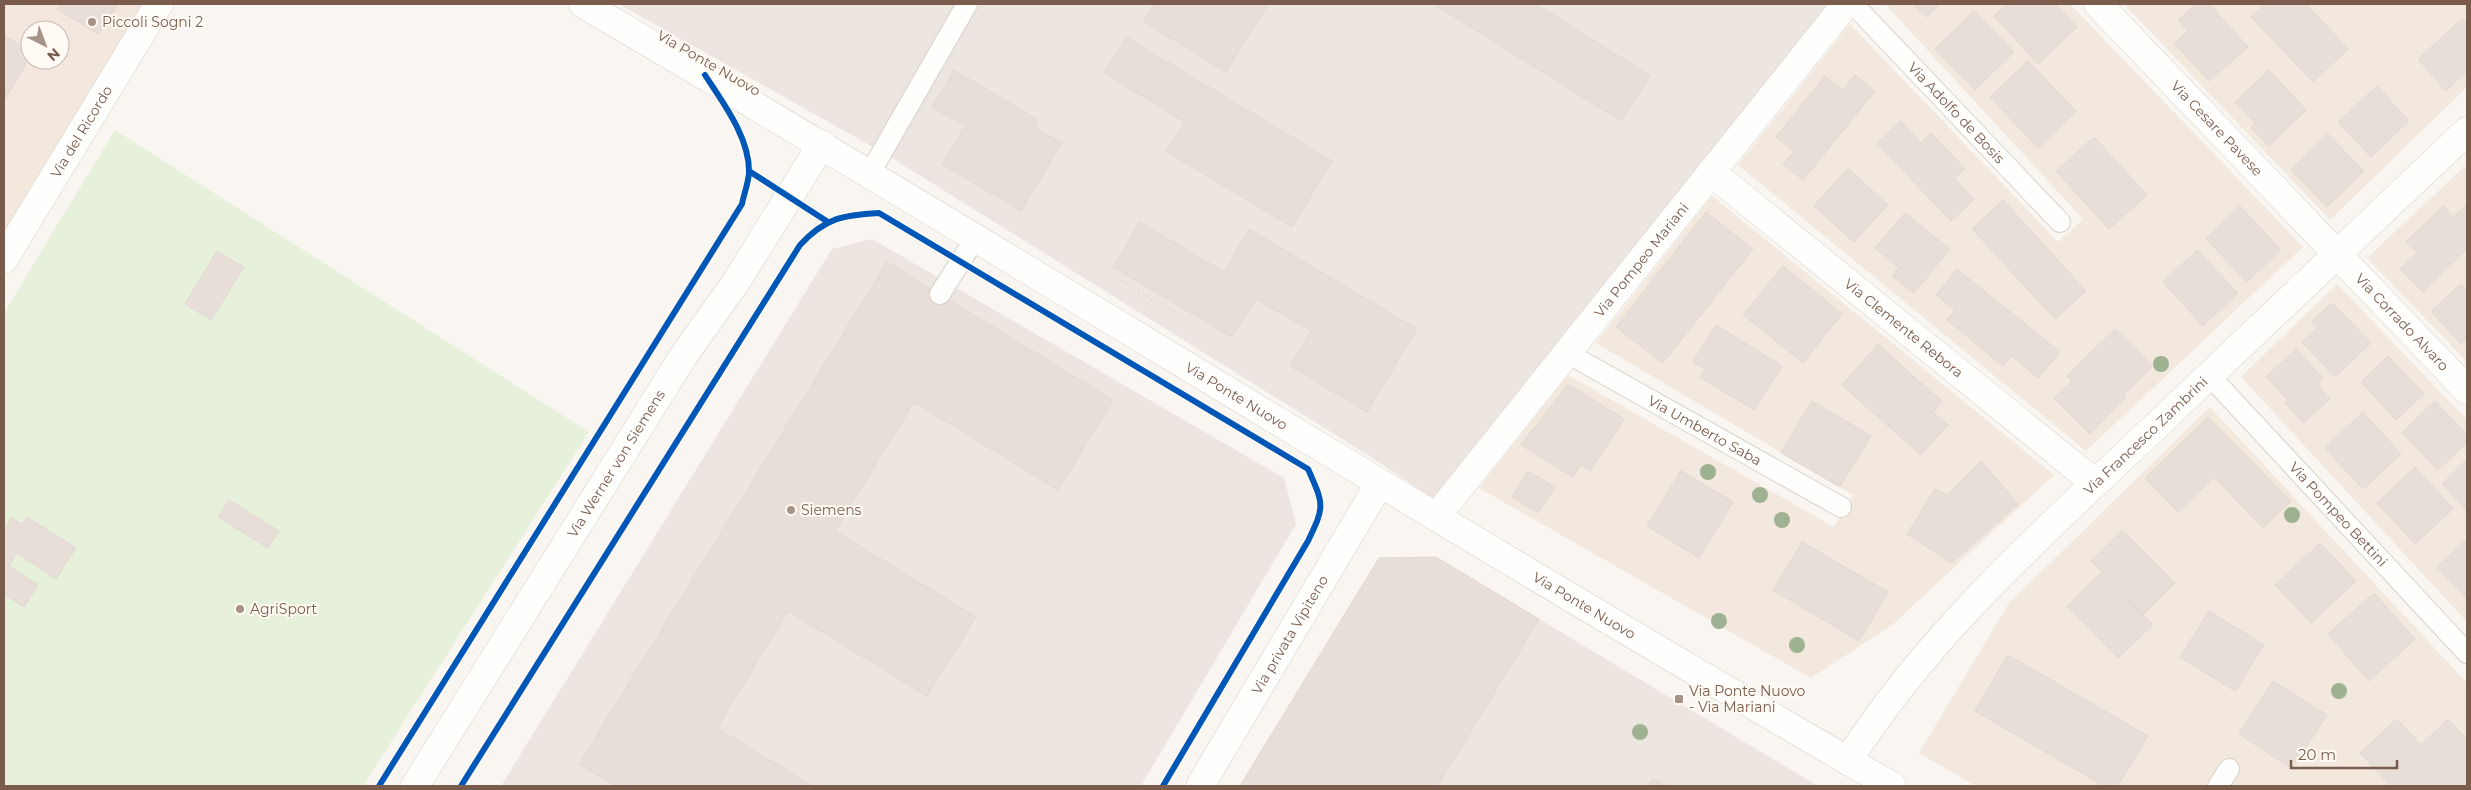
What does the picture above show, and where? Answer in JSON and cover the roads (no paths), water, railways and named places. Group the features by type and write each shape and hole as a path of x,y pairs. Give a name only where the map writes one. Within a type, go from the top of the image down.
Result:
{"street":[{"name":"Via del Ricordo","path":"4,259 159,4"},
{"name":"Via Ponte Nuovo","path":"583,4 822,144 1436,517 1892,786"},
{"name":"Via Pompeo Mariani","path":"1436,517 1846,4"},
{"name":"Via Cesare Pavese","path":"2098,4 2336,255"},
{"name":"Via Francesco Zambrini","path":"1848,761 1883,708 1916,667 1982,596 2209,375 2466,135"},
{"name":"Via Werner von Siemens","path":"415,786 684,355 736,282 822,144"},
{"name":"Via Clemente Rebora","path":"1711,172 2095,484"},
{"name":"Via Corrado Alvaro","path":"2336,255 2467,390"},
{"name":"Via privata Vipiteno","path":"1200,786 1380,483"}],"lane":[{"path":"870,173 967,4"},
{"name":"Via Adolfo de Bosis","path":"1853,4 2060,222"},
{"path":"940,294 976,237"},
{"name":"Via Umberto Saba","path":"1567,353 1841,507"},
{"name":"Via Pompeo Bettini","path":"2209,375 2467,653"},
{"path":"2218,786 2229,769"}],"place":[{"name":"Piccoli Sogni 2","path":"92,22"},
{"name":"Siemens","path":"791,510"},
{"name":"AgriSport","path":"240,609"},
{"name":"Via Ponte Nuovo - Via Mariani","path":"1679,699"}]}
